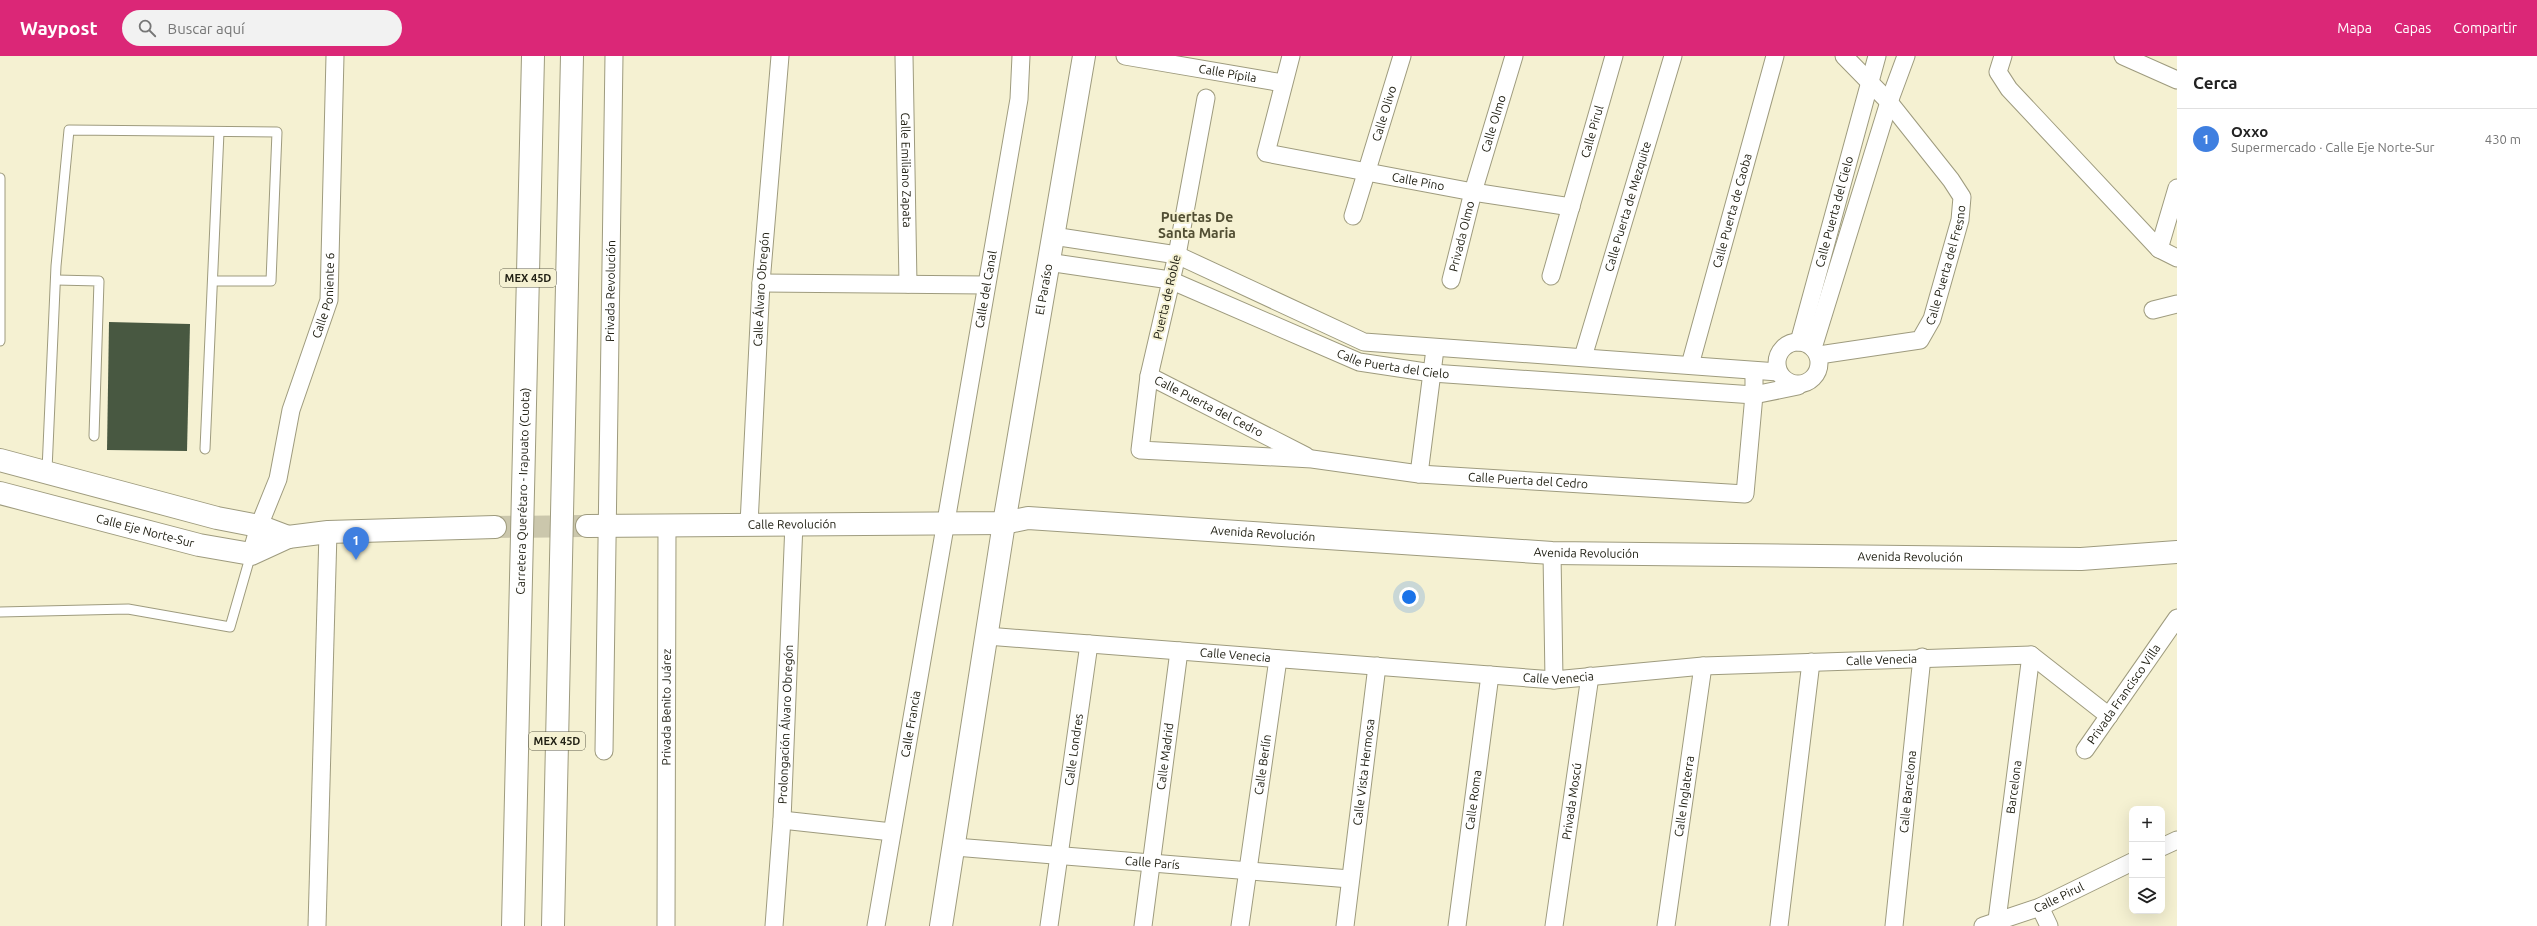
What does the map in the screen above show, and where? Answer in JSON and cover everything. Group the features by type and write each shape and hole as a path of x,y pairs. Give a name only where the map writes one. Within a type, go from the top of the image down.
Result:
{"main road":[{"name":"Carretera Querétaro - Irapuato (Cuota)","path":"513,926 533,56"},
{"name":"MEX 45D","path":"553,926 572,56"},
{"name":"El Paraíso","path":"1001,523 1084,56"},
{"path":"0,460 47,470 216,518 259,526 288,537"},
{"name":"Calle Eje Norte-Sur","path":"0,493 199,545 251,554"},
{"name":"Avenida Revolución","path":"1001,523 1028,518 1552,553 2081,559 2177,552"},
{"name":"Calle Revolución","path":"597,526 794,523 1001,523"},
{"path":"942,926 987,636 1001,523"},
{"path":"251,554 288,537 328,532 494,527"}],"street":[{"name":"Calle Poniente 6","path":"251,554 259,526 278,479 290,410 329,300 335,56"},
{"name":"Privada Revolución","path":"604,751 597,526 614,56"},
{"name":"Calle Álvaro Obregón","path":"749,524 761,283 780,56"},
{"name":"Calle Emiliano Zapata","path":"904,56 908,284"},
{"name":"Calle del Canal","path":"950,523 986,285 1018,99 1021,56"},
{"name":"Calle Pípila","path":"1125,56 1283,83"},
{"path":"1283,83 1291,56"},
{"name":"Calle Olivo","path":"1354,216 1402,56"},
{"name":"Calle Olmo","path":"1473,192 1514,56"},
{"name":"Calle Pirul","path":"1551,276 1614,56"},
{"name":"Calle Puerta de Mezquite","path":"1583,357 1673,56"},
{"name":"Calle Puerta de Caoba","path":"1690,365 1775,56"},
{"name":"Calle Puerta del Fresno","path":"1810,348 1920,340 1932,319 1960,220 1962,197 1951,180 1889,102 1844,56"},
{"name":"Calle Puerta del Cielo","path":"1810,348 1869,82 1877,56"},
{"name":"Calle Puerta del Cielo","path":"1810,348 1889,102 1906,56"},
{"path":"2003,56 1998,72 2009,89 2159,249 2177,258"},
{"path":"2123,56 2177,80"},
{"name":"Calle Pino","path":"1283,83 1266,153 1473,192 1571,207"},
{"name":"Puerta de Roble","path":"1140,450 1149,376 1177,255 1206,98"},
{"path":"2159,249 2177,188"},
{"name":"Privada Olmo","path":"1451,280 1473,192"},
{"name":"Calle Puerta del Cielo","path":"1053,236 1177,255 1364,342 1435,349 1583,357 1778,372"},
{"name":"Calle Puerta del Cielo","path":"1048,262 1170,280 1359,362 1432,373 1754,395 1798,386"},
{"path":"761,283 986,285"},
{"path":"2153,310 2177,304"},
{"path":"1788,344 1810,348 1819,365 1815,375 1807,383 1798,386 1786,381 1778,372 1776,362 1780,351 1788,344"},
{"path":"1419,474 1435,349"},
{"path":"1754,371 1754,395"},
{"name":"Calle Puerta del Cedro","path":"1149,376 1312,459"},
{"name":"Calle Puerta del Cedro","path":"1140,450 1312,459 1419,474 1746,494 1754,395"},
{"name":"Prolongación Álvaro Obregón","path":"774,926 782,820 794,523"},
{"name":"Calle Francia","path":"876,926 892,832 950,523"},
{"name":"Privada Benito Juárez","path":"666,926 667,524"},
{"path":"317,926 328,532"},
{"path":"1552,553 1554,680"},
{"name":"Privada Francisco Villa","path":"2085,750 2177,618"},
{"name":"Calle Venecia","path":"987,636 1554,680 1703,666 1922,657 2031,655"},
{"name":"Calle Londres","path":"1049,926 1089,644"},
{"name":"Calle Madrid","path":"1143,926 1179,651"},
{"path":"2031,655 2109,716"},
{"name":"Barcelona","path":"1990,923 2031,655"},
{"name":"Calle Barcelona","path":"1894,926 1922,657"},
{"name":"Calle Berlín","path":"1240,926 1278,658"},
{"path":"1779,926 1811,662"},
{"name":"Calle Vista Hermosa","path":"1345,926 1378,666"},
{"name":"Calle Inglaterra","path":"1666,926 1703,666"},
{"name":"Calle Roma","path":"1457,926 1490,675"},
{"name":"Privada Moscú","path":"1554,926 1590,676"},
{"path":"782,820 892,832"},
{"path":"2165,846 2177,840"},
{"name":"Calle París","path":"954,847 1350,879"},
{"name":"Calle Pirul","path":"1990,923 2040,907 2129,863"},
{"path":"2040,907 2049,926"}],"lane":[{"path":"47,470 56,280 69,130 277,132 271,281 213,281"},
{"path":"205,449 218,132"},
{"path":"0,178 0,341"},
{"path":"56,280 100,281 94,436"},
{"path":"0,612 128,610 230,627 251,554"}],"building":[{"path":"109,322 190,324 187,451 107,450"}],"tunnel":[{"path":"495,527 587,526"}],"place":[{"name":"Oxxo","path":"356,560"}],"district":[{"name":"Puertas De Santa Maria","path":"1197,226"}]}
